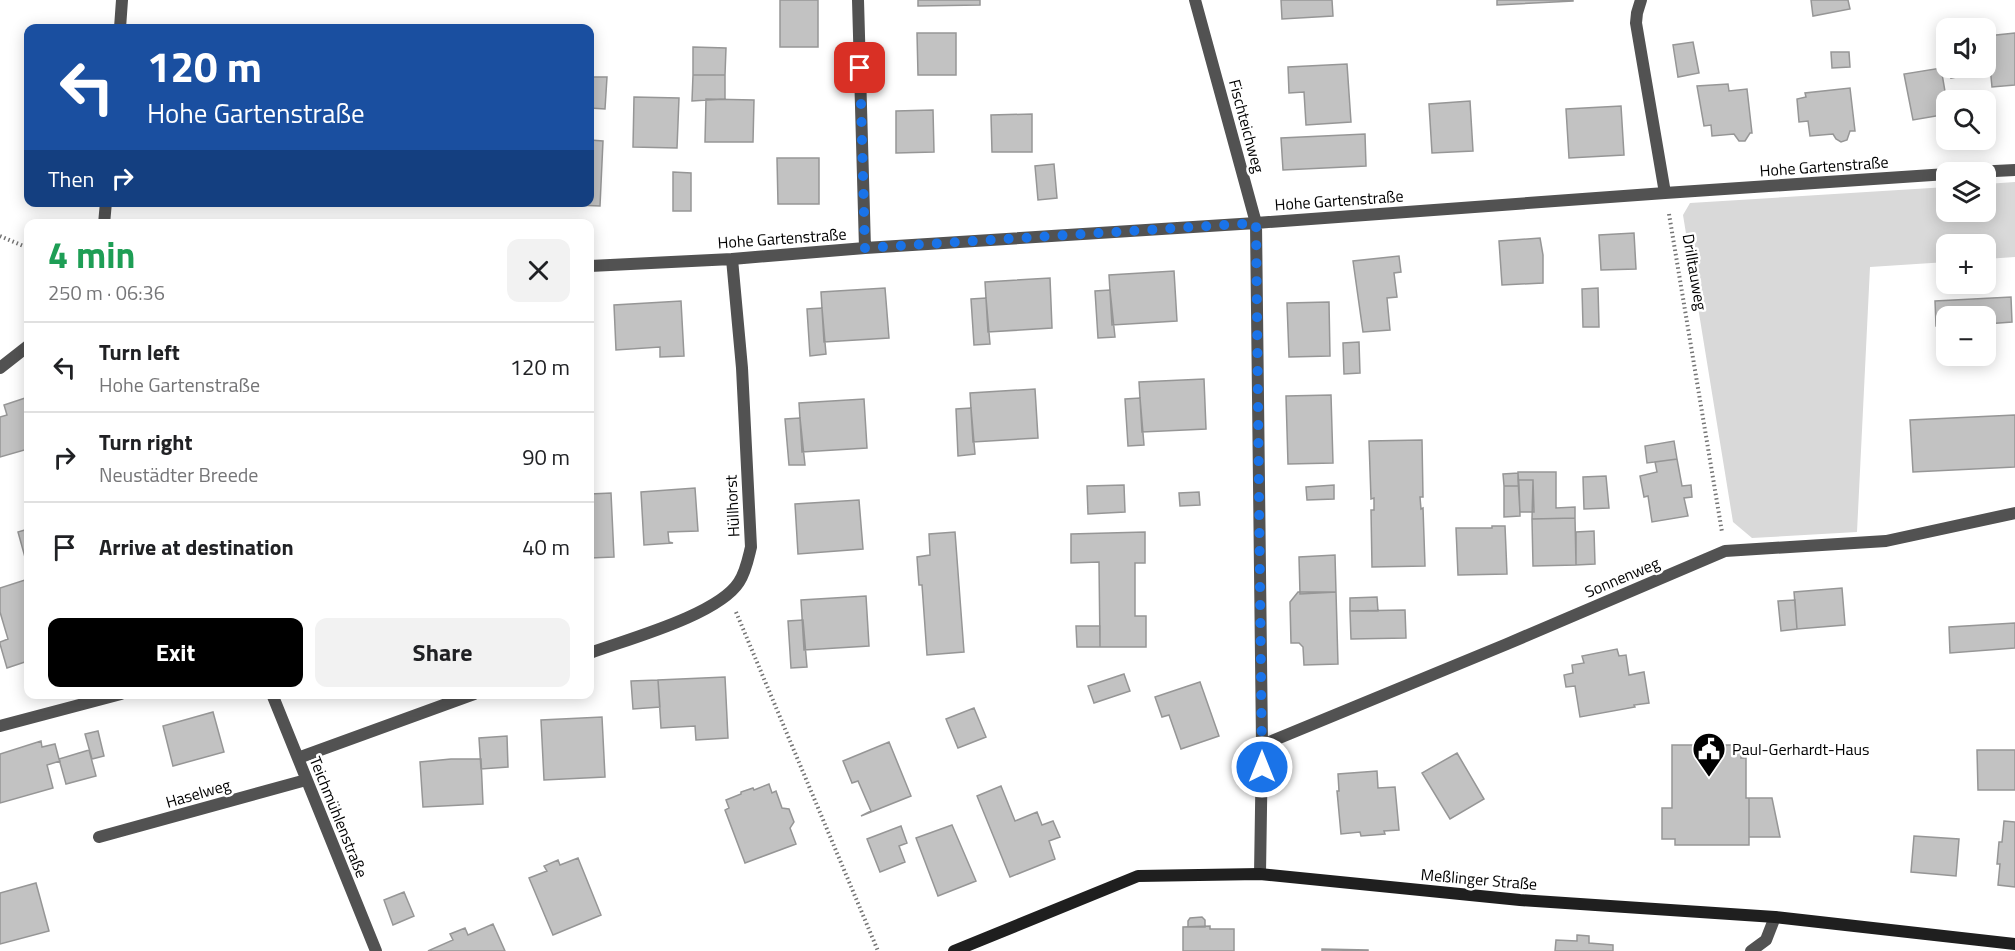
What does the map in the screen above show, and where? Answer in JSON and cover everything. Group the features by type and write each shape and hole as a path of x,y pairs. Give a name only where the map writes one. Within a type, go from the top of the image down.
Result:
{"street":[{"path":"120,24 122,0"},
{"path":"858,0 865,248"},
{"name":"Fischteichweg","path":"1195,0 1256,223 1262,745 1260,874"},
{"path":"1641,0 1636,13 1636,23 1665,193"},
{"path":"1996,171 2015,170"},
{"name":"Hohe Gartenstraße","path":"594,266 732,259 1936,175"},
{"name":"Hüllhorst","path":"594,652 700,613 729,595 740,582 746,568 751,547 742,368 732,259"},
{"path":"0,368 24,349"},
{"name":"Sonnenweg","path":"1262,745 1507,645 1725,551 1886,541 2015,513"},
{"path":"0,726 102,699"},
{"name":"Teichmühlenstraße","path":"274,699 376,951"},
{"path":"298,758 460,699"},
{"name":"Haselweg","path":"99,837 306,780"},
{"name":"Meßlinger Straße","path":"954,951 1138,876 1260,874 1520,900 1775,917 2015,944"},
{"path":"1750,951 1766,940 1775,917"}],"path":[{"name":"Drilltauweg","path":"1665,193 1725,551"},
{"path":"0,236 24,246"},
{"path":"729,595 878,951"}],"shaded area":[{"path":"2015,182 2015,257 1996,258 1996,234 1936,234 1936,263 1870,267 1857,532 1752,538 1733,522 1683,215 1690,203 1936,188 1936,222 1996,222 1996,183"}],"building":[{"path":"780,0 818,0 818,47 780,47"},
{"path":"918,0 980,0 980,5 918,6"},
{"path":"1281,0 1332,0 1333,16 1282,19"},
{"path":"1497,0 1573,0 1573,1 1497,5"},
{"path":"1811,0 1848,0 1850,9 1813,16"},
{"path":"917,33 956,33 956,75 918,75"},
{"path":"2015,33 2015,85 1992,87 1991,78 1996,78 1996,35"},
{"path":"1693,42 1699,73 1678,77 1673,45"},
{"path":"693,47 726,48 725,75 693,75"},
{"path":"1831,52 1849,52 1850,67 1832,68"},
{"path":"1347,64 1351,122 1306,125 1304,92 1289,93 1288,67"},
{"path":"1936,69 1936,78 1943,78 1945,90 1936,90 1936,116 1913,120 1904,74"},
{"path":"693,75 725,75 725,99 692,101"},
{"path":"594,77 607,77 605,109 594,108"},
{"path":"1728,84 1729,91 1747,89 1752,133 1745,141 1739,141 1734,134 1712,136 1711,125 1704,126 1697,86"},
{"path":"1850,88 1855,131 1850,131 1847,140 1841,142 1833,134 1810,136 1808,121 1799,122 1797,99 1806,97 1805,93"},
{"path":"634,97 679,98 677,148 633,147"},
{"path":"706,99 754,100 753,142 705,142"},
{"path":"1470,101 1473,151 1432,153 1429,104"},
{"path":"1621,106 1624,155 1569,158 1566,109"},
{"path":"933,110 934,152 896,153 896,111"},
{"path":"1032,114 1032,152 992,152 991,115"},
{"path":"1365,134 1366,166 1283,170 1281,138"},
{"path":"594,140 603,141 600,206 594,206"},
{"path":"777,158 819,158 819,204 778,204"},
{"path":"1054,164 1057,198 1038,200 1035,166"},
{"path":"673,172 691,173 691,211 673,211"},
{"path":"1634,233 1636,269 1601,270 1599,235"},
{"path":"1540,238 1543,255 1543,283 1502,285 1499,241"},
{"path":"1399,256 1401,272 1394,273 1397,297 1387,298 1390,330 1363,332 1353,261"},
{"path":"1174,271 1177,321 1112,325 1109,275"},
{"path":"1050,278 1052,328 988,332 985,282"},
{"path":"885,288 889,338 824,342 821,292"},
{"path":"1598,288 1599,327 1583,327 1582,289"},
{"path":"1110,290 1115,337 1098,338 1095,291"},
{"path":"2011,297 2012,322 1996,323 1996,306 1936,306 1936,326 1935,301"},
{"path":"986,298 990,344 974,345 971,299"},
{"path":"681,301 684,356 660,357 660,347 616,350 614,305"},
{"path":"1329,302 1330,356 1289,357 1287,303"},
{"path":"822,308 826,354 810,356 807,309"},
{"path":"1359,342 1360,373 1344,374 1343,343"},
{"path":"1204,379 1206,429 1142,432 1139,382"},
{"path":"1035,389 1038,438 973,442 970,393"},
{"path":"1331,395 1333,463 1288,464 1286,396"},
{"path":"24,398 24,450 0,457 0,417 7,415 4,405"},
{"path":"1140,398 1144,445 1128,446 1125,399"},
{"path":"864,399 867,448 802,452 799,403"},
{"path":"971,408 975,454 958,456 956,409"},
{"path":"2015,415 2015,467 1913,472 1910,420"},
{"path":"800,418 805,465 789,465 785,419"},
{"path":"1422,440 1423,497 1420,497 1421,509 1423,508 1425,566 1372,567 1371,510 1374,510 1374,498 1371,499 1369,441"},
{"path":"1674,441 1677,459 1647,463 1645,446"},
{"path":"1677,459 1682,486 1691,485 1692,497 1684,498 1688,516 1652,522 1648,496 1644,497 1640,476 1657,472 1655,462"},
{"path":"1518,472 1556,472 1556,508 1575,507 1575,518 1532,519 1533,480 1518,480"},
{"path":"1518,473 1519,486 1504,486 1503,474"},
{"path":"1606,476 1609,508 1584,509 1583,477"},
{"path":"1518,480 1533,480 1534,512 1520,512"},
{"path":"1124,485 1125,512 1088,514 1087,486"},
{"path":"1334,485 1334,499 1307,500 1306,487"},
{"path":"1504,486 1519,486 1520,516 1504,517"},
{"path":"695,488 698,531 668,532 669,542 673,543 644,545 641,492"},
{"path":"1199,492 1200,505 1180,506 1179,493"},
{"path":"611,493 614,557 594,558 594,494"},
{"path":"859,500 863,549 798,554 795,504"},
{"path":"1575,518 1576,565 1533,566 1532,519"},
{"path":"1492,526 1505,526 1507,574 1458,575 1456,528 1492,528"},
{"path":"24,530 24,554 18,532"},
{"path":"1594,531 1595,564 1576,565 1576,532"},
{"path":"955,532 964,652 927,655 922,585 919,585 917,557 930,555 929,534"},
{"path":"1145,532 1145,563 1135,563 1135,616 1146,616 1146,647 1100,647 1099,562 1071,563 1071,534"},
{"path":"1335,555 1336,592 1300,594 1299,557"},
{"path":"24,580 24,662 7,668 0,644 8,639 0,612 0,588"},
{"path":"1842,588 1845,625 1797,629 1794,592"},
{"path":"1298,592 1336,592 1338,664 1304,665 1303,647 1299,643 1291,643 1290,602"},
{"path":"866,596 869,646 804,650 801,600"},
{"path":"1377,597 1378,611 1350,611 1350,598"},
{"path":"1795,600 1797,629 1781,631 1778,601"},
{"path":"1405,610 1406,638 1351,639 1350,611"},
{"path":"803,620 807,667 791,668 788,621"},
{"path":"2015,623 2015,648 1950,653 1949,627"},
{"path":"1076,626 1100,626 1100,647 1077,647"},
{"path":"1617,649 1619,656 1626,655 1629,675 1644,672 1649,703 1580,717 1575,686 1566,687 1564,675 1573,673 1572,665 1584,663 1582,656"},
{"path":"1124,674 1130,691 1094,703 1088,686"},
{"path":"725,677 728,738 696,740 695,726 661,728 658,680"},
{"path":"658,680 660,707 633,709 631,681"},
{"path":"1200,682 1219,736 1181,749 1169,715 1162,717 1155,697"},
{"path":"974,708 986,737 958,748 946,719"},
{"path":"213,712 224,752 173,766 163,726"},
{"path":"602,717 605,777 544,780 541,720"},
{"path":"98,731 104,756 92,759 85,734"},
{"path":"507,736 508,767 481,769 479,738"},
{"path":"41,741 42,747 55,744 60,761 47,765 53,788 0,803 0,754"},
{"path":"889,742 911,796 861,816 871,811 858,781 852,783 843,761"},
{"name":"Paul-Gerhardt-Haus","path":"1672,745 1741,745 1741,758 1746,758 1749,845 1675,845 1675,839 1662,839 1662,808 1672,808"},
{"path":"89,750 96,776 66,784 59,759"},
{"path":"1977,750 2015,750 2015,790 1978,790"},
{"path":"1457,753 1484,799 1450,819 1422,773"},
{"path":"481,759 483,804 423,807 420,762"},
{"path":"1377,771 1378,788 1395,787 1399,830 1361,836 1360,832 1341,834 1337,791 1339,791 1338,774"},
{"path":"769,784 772,793 776,791 782,808 789,809 794,822 790,828 796,844 745,863 725,810 729,808 726,800 741,792"},
{"path":"1001,786 1015,821 1037,812 1042,825 1053,821 1060,837 1049,841 1055,859 1010,877 977,796"},
{"path":"1749,798 1772,798 1780,837 1749,837"},
{"path":"2004,821 2015,822 2015,887 1998,885 1999,842 2002,842"},
{"path":"952,825 976,881 938,896 916,838"},
{"path":"901,826 907,843 899,846 905,862 880,872 867,839"},
{"path":"1914,836 1959,839 1956,876 1911,872"},
{"path":"578,858 601,915 553,935 529,878 547,871 544,866 558,860 560,865"},
{"path":"36,883 49,931 0,944 0,893"},
{"path":"404,892 414,916 393,925 384,900"},
{"path":"1202,917 1205,920 1205,927 1188,927 1190,918"},
{"path":"493,924 505,951 428,951 453,940 450,934 465,928 468,935"},
{"path":"1210,926 1210,929 1234,929 1234,951 1183,951 1183,927"},
{"path":"1577,935 1589,936 1589,943 1613,945 1613,951 1555,951 1556,940 1577,941"},
{"path":"1322,949 1368,950 1368,951 1322,951"}],"place":[{"name":"Paul-Gerhardt-Haus","path":"1709,778"}],"route":[{"path":"860,68 865,248 1256,223 1262,767"}]}
